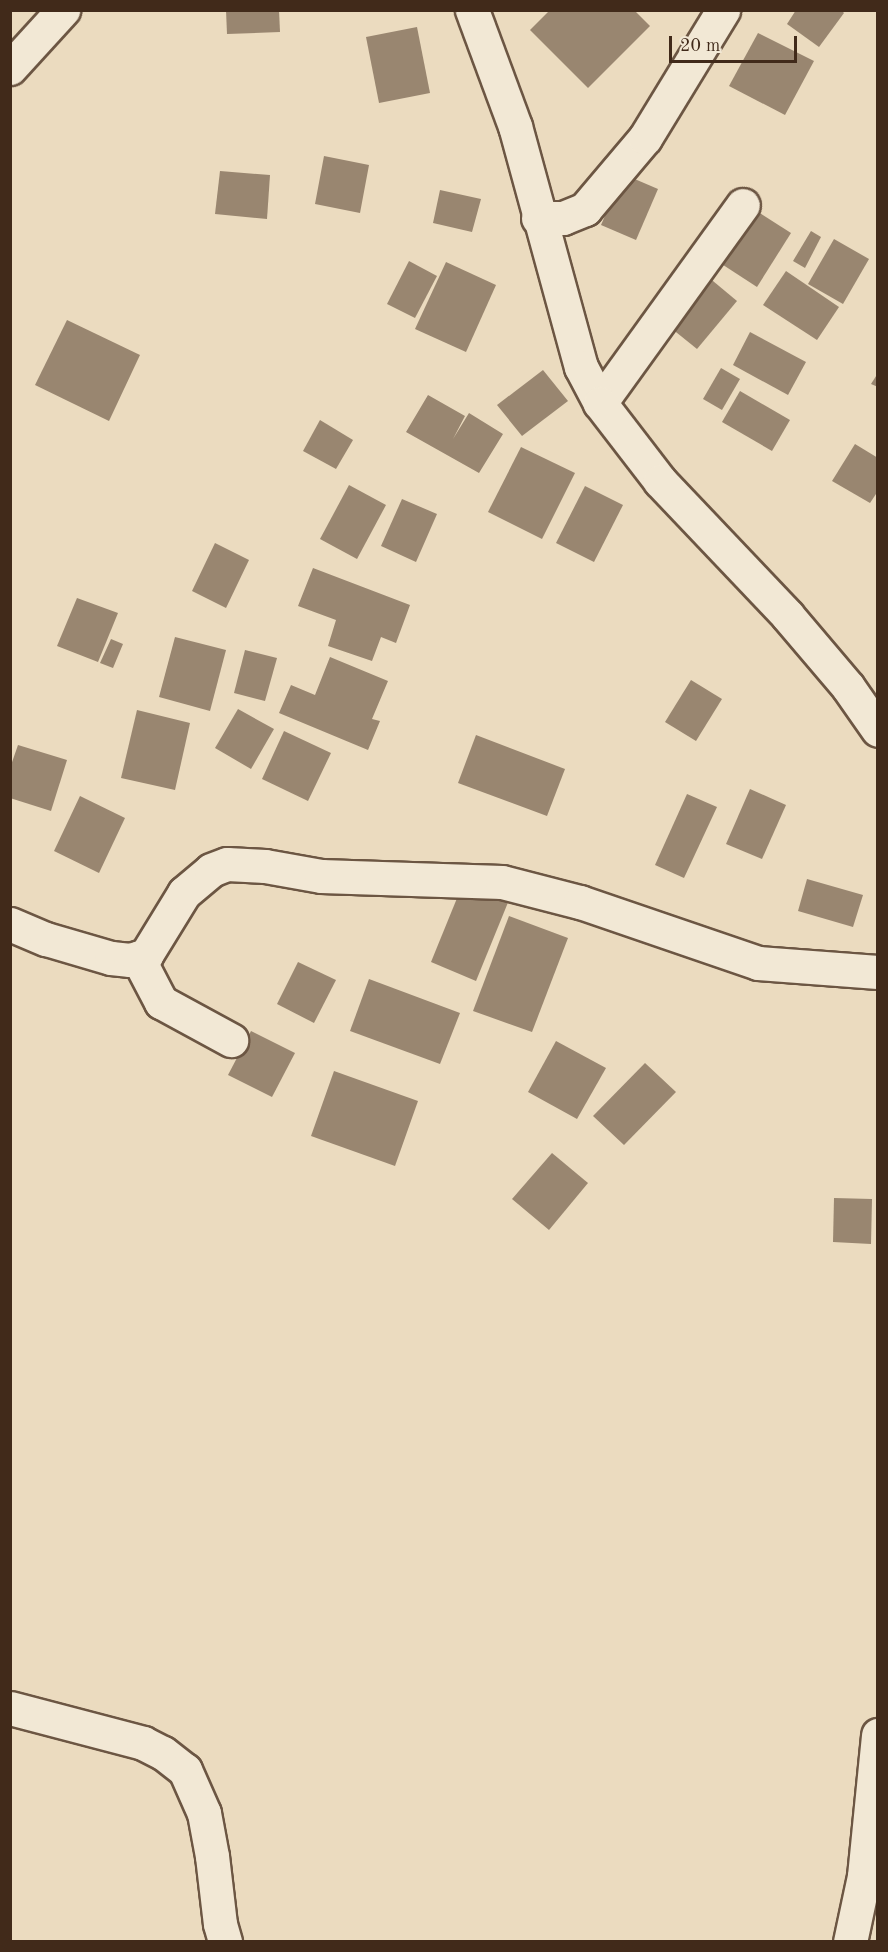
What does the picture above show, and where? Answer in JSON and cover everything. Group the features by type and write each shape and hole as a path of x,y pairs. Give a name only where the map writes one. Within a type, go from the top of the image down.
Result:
{"street":[{"path":"10,68 63,10"},
{"path":"472,10 515,126 538,218 581,368 600,404 660,481 787,615 848,687 878,730"},
{"path":"538,218 563,218 585,209 645,138 723,10"},
{"path":"600,404 743,205"},
{"path":"10,924 46,939 130,960 146,955 184,893 196,880 211,870 227,864 265,866 321,876 502,882 580,902 758,963 878,972"},
{"path":"138,957 161,1002 231,1040"},
{"path":"10,1708 143,1743 163,1753 184,1770 204,1813 225,1941"},
{"path":"850,1941 864,1876 878,1735"}],"building":[{"path":"226,10 279,10 280,32 227,34"},
{"path":"550,10 634,10 650,26 588,88 530,30"},
{"path":"796,10 841,10 844,13 819,47 787,24"},
{"path":"417,27 430,93 379,103 366,37"},
{"path":"758,33 814,61 785,115 729,86"},
{"path":"324,156 369,165 360,213 315,204"},
{"path":"220,171 270,175 267,219 215,214"},
{"path":"623,174 658,189 636,240 601,225"},
{"path":"440,190 481,199 472,232 433,223"},
{"path":"752,208 791,233 757,287 717,261"},
{"path":"811,231 821,237 805,268 793,261"},
{"path":"834,239 869,259 843,304 808,284"},
{"path":"409,261 437,276 415,318 387,304"},
{"path":"446,262 496,285 466,352 415,329"},
{"path":"701,271 737,301 697,349 661,320"},
{"path":"786,271 839,307 817,340 763,305"},
{"path":"67,320 140,355 109,421 35,385"},
{"path":"750,332 806,362 788,395 733,365"},
{"path":"721,368 740,379 722,410 703,399"},
{"path":"543,370 568,401 522,436 497,405"},
{"path":"878,373 878,387 871,384"},
{"path":"740,391 790,420 772,451 722,422"},
{"path":"428,395 465,416 453,439 469,413 503,434 479,473 406,432"},
{"path":"320,420 353,440 336,469 303,451"},
{"path":"855,444 878,458 878,491 870,503 832,481"},
{"path":"521,447 575,473 542,539 488,512"},
{"path":"349,485 386,505 357,559 320,539"},
{"path":"585,486 623,505 594,562 556,543"},
{"path":"402,499 437,514 416,562 381,546"},
{"path":"215,543 249,560 226,608 192,591"},
{"path":"313,568 410,605 396,643 381,637 372,661 328,646 336,620 298,606"},
{"path":"77,598 118,613 98,662 57,646"},
{"path":"175,637 226,650 210,711 159,697"},
{"path":"111,639 123,644 113,668 100,663"},
{"path":"245,650 277,658 265,701 234,693"},
{"path":"330,657 388,681 372,719 380,721 368,750 279,713 291,685 315,695"},
{"path":"691,680 722,699 696,741 665,722"},
{"path":"238,709 274,729 251,769 215,748"},
{"path":"137,710 190,723 175,790 121,778"},
{"path":"284,731 331,753 308,801 262,779"},
{"path":"476,735 565,769 547,816 458,783"},
{"path":"18,745 67,760 51,811 10,798 10,768"},
{"path":"750,789 786,805 762,859 726,844"},
{"path":"687,794 717,807 684,878 655,865"},
{"path":"80,796 125,818 99,873 54,851"},
{"path":"807,879 863,895 853,927 798,911"},
{"path":"464,881 509,900 476,981 431,962"},
{"path":"509,916 568,938 532,1032 473,1011"},
{"path":"298,962 336,980 314,1023 277,1004"},
{"path":"369,979 460,1013 440,1064 350,1031"},
{"path":"251,1031 295,1053 272,1097 228,1075"},
{"path":"556,1041 606,1068 577,1119 528,1092"},
{"path":"645,1063 676,1092 624,1145 593,1116"},
{"path":"334,1071 418,1101 395,1166 311,1136"},
{"path":"552,1153 588,1183 549,1230 512,1199"},
{"path":"834,1198 872,1199 871,1244 833,1242"}]}
